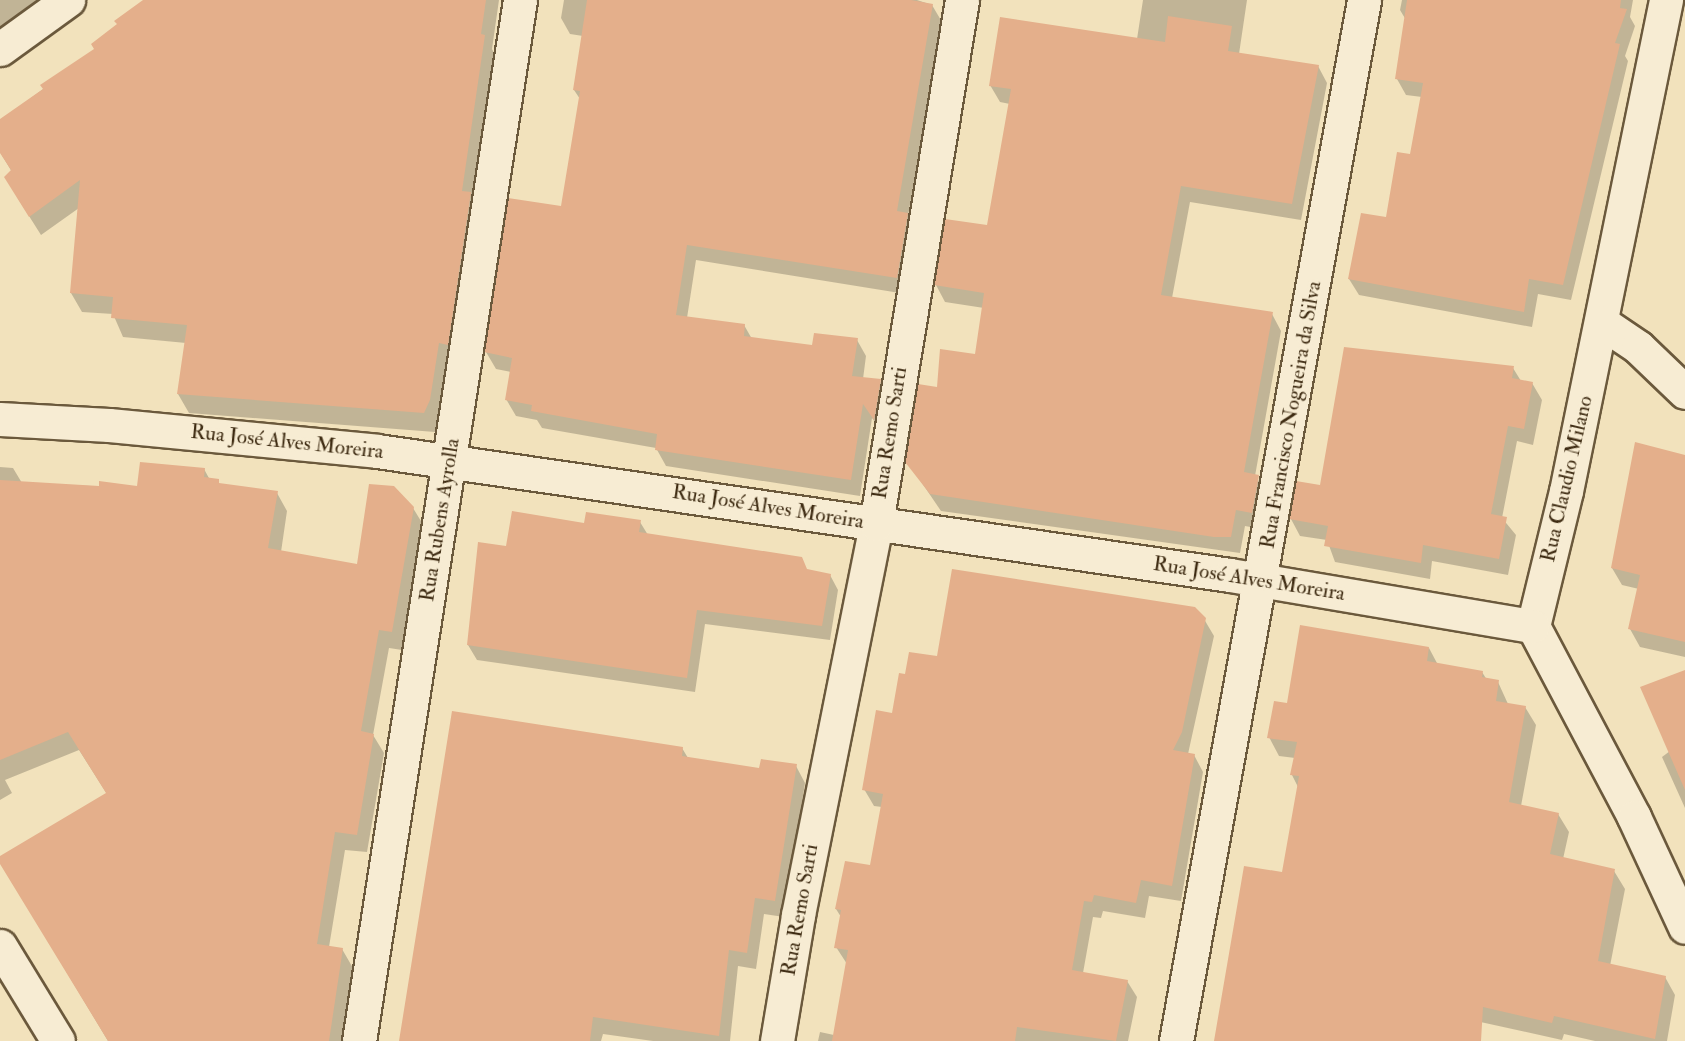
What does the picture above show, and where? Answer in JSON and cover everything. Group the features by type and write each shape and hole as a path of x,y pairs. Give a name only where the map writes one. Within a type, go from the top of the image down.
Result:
{"street":[{"path":"0,49 68,0"},
{"name":"Rua Rubens Ayrolla","path":"359,1041 520,0"},
{"name":"Rua Remo Sarti","path":"777,1041 798,915 876,524 962,0"},
{"name":"Rua Francisco Nogueira da Silva","path":"1176,1041 1262,580 1364,0"},
{"name":"Rua Claudio Milano","path":"1533,626 1601,322 1666,0"},
{"path":"1601,322 1638,347 1685,392"},
{"name":"Rua José Alves Moreira","path":"0,419 121,426 449,461 1262,580 1533,626"},
{"path":"1533,626 1634,817 1685,927"},
{"path":"0,946 58,1041"}],"building":[{"path":"143,0 486,0 481,34 485,35 462,191 471,192 448,345 439,343 430,400 424,413 177,394 187,325 111,318 113,297 70,293 80,180 29,217 4,177 11,170 0,153 0,119 43,89 40,85 94,49 91,44 117,24 114,21"},
{"path":"587,0 911,0 933,4 897,211 908,213 897,278 687,245 676,315 745,324 744,336 812,345 814,333 858,338 852,376 881,379 874,420 863,404 851,480 655,450 657,434 531,411 532,405 505,400 512,358 484,352 508,198 561,206 580,91 573,90"},
{"path":"1407,0 1621,0 1620,8 1627,9 1615,43 1620,44 1563,285 1529,279 1524,312 1348,279 1361,213 1386,217 1397,152 1410,154 1423,83 1395,79"},
{"path":"1168,16 1232,26 1228,51 1319,65 1292,204 1181,186 1161,295 1273,312 1244,472 1259,475 1252,513 1236,510 1231,537 1214,537 930,494 905,462 918,384 937,387 940,349 975,354 984,293 934,285 945,219 987,225 1011,89 989,86 1000,17 1165,42"},
{"path":"1344,347 1514,366 1512,378 1533,382 1524,429 1508,426 1491,514 1507,517 1499,559 1423,545 1421,563 1324,546 1328,526 1289,519 1296,481 1320,485"},
{"path":"1635,442 1685,455 1685,642 1628,629 1640,575 1611,568"},
{"path":"140,462 205,468 204,477 219,479 219,483 278,491 268,548 357,564 369,484 394,486 414,507 392,632 379,630 361,731 374,734 357,835 335,832 317,944 343,948 329,1041 108,1041 0,864 0,856 106,793 68,732 0,760 0,480 99,486 99,481 137,486"},
{"path":"512,511 584,523 586,512 641,520 639,532 802,557 807,569 831,574 822,626 697,610 687,678 467,645 478,542 506,546"},
{"path":"952,569 1195,607 1206,618 1182,732 1173,750 1195,754 1172,886 1141,880 1136,903 1094,895 1092,902 1084,901 1072,970 1128,980 1116,1041 1017,1027 1015,1041 832,1041 848,950 834,948 841,910 835,909 845,861 870,865 883,794 862,790 876,710 892,713 899,673 905,674 909,652 937,656"},
{"path":"1300,625 1429,647 1427,661 1483,671 1482,677 1499,680 1496,701 1526,706 1509,802 1559,813 1550,854 1615,869 1598,961 1666,976 1655,1039 1554,1016 1552,1023 1483,1007 1481,1041 1214,1041 1244,866 1282,872 1299,776 1290,775 1297,742 1267,738 1274,701 1287,703"},
{"path":"1685,670 1685,790 1640,687"},
{"path":"452,711 683,747 682,756 759,768 761,759 797,764 775,901 755,898 747,953 729,950 719,1036 593,1017 590,1041 399,1041"}]}
